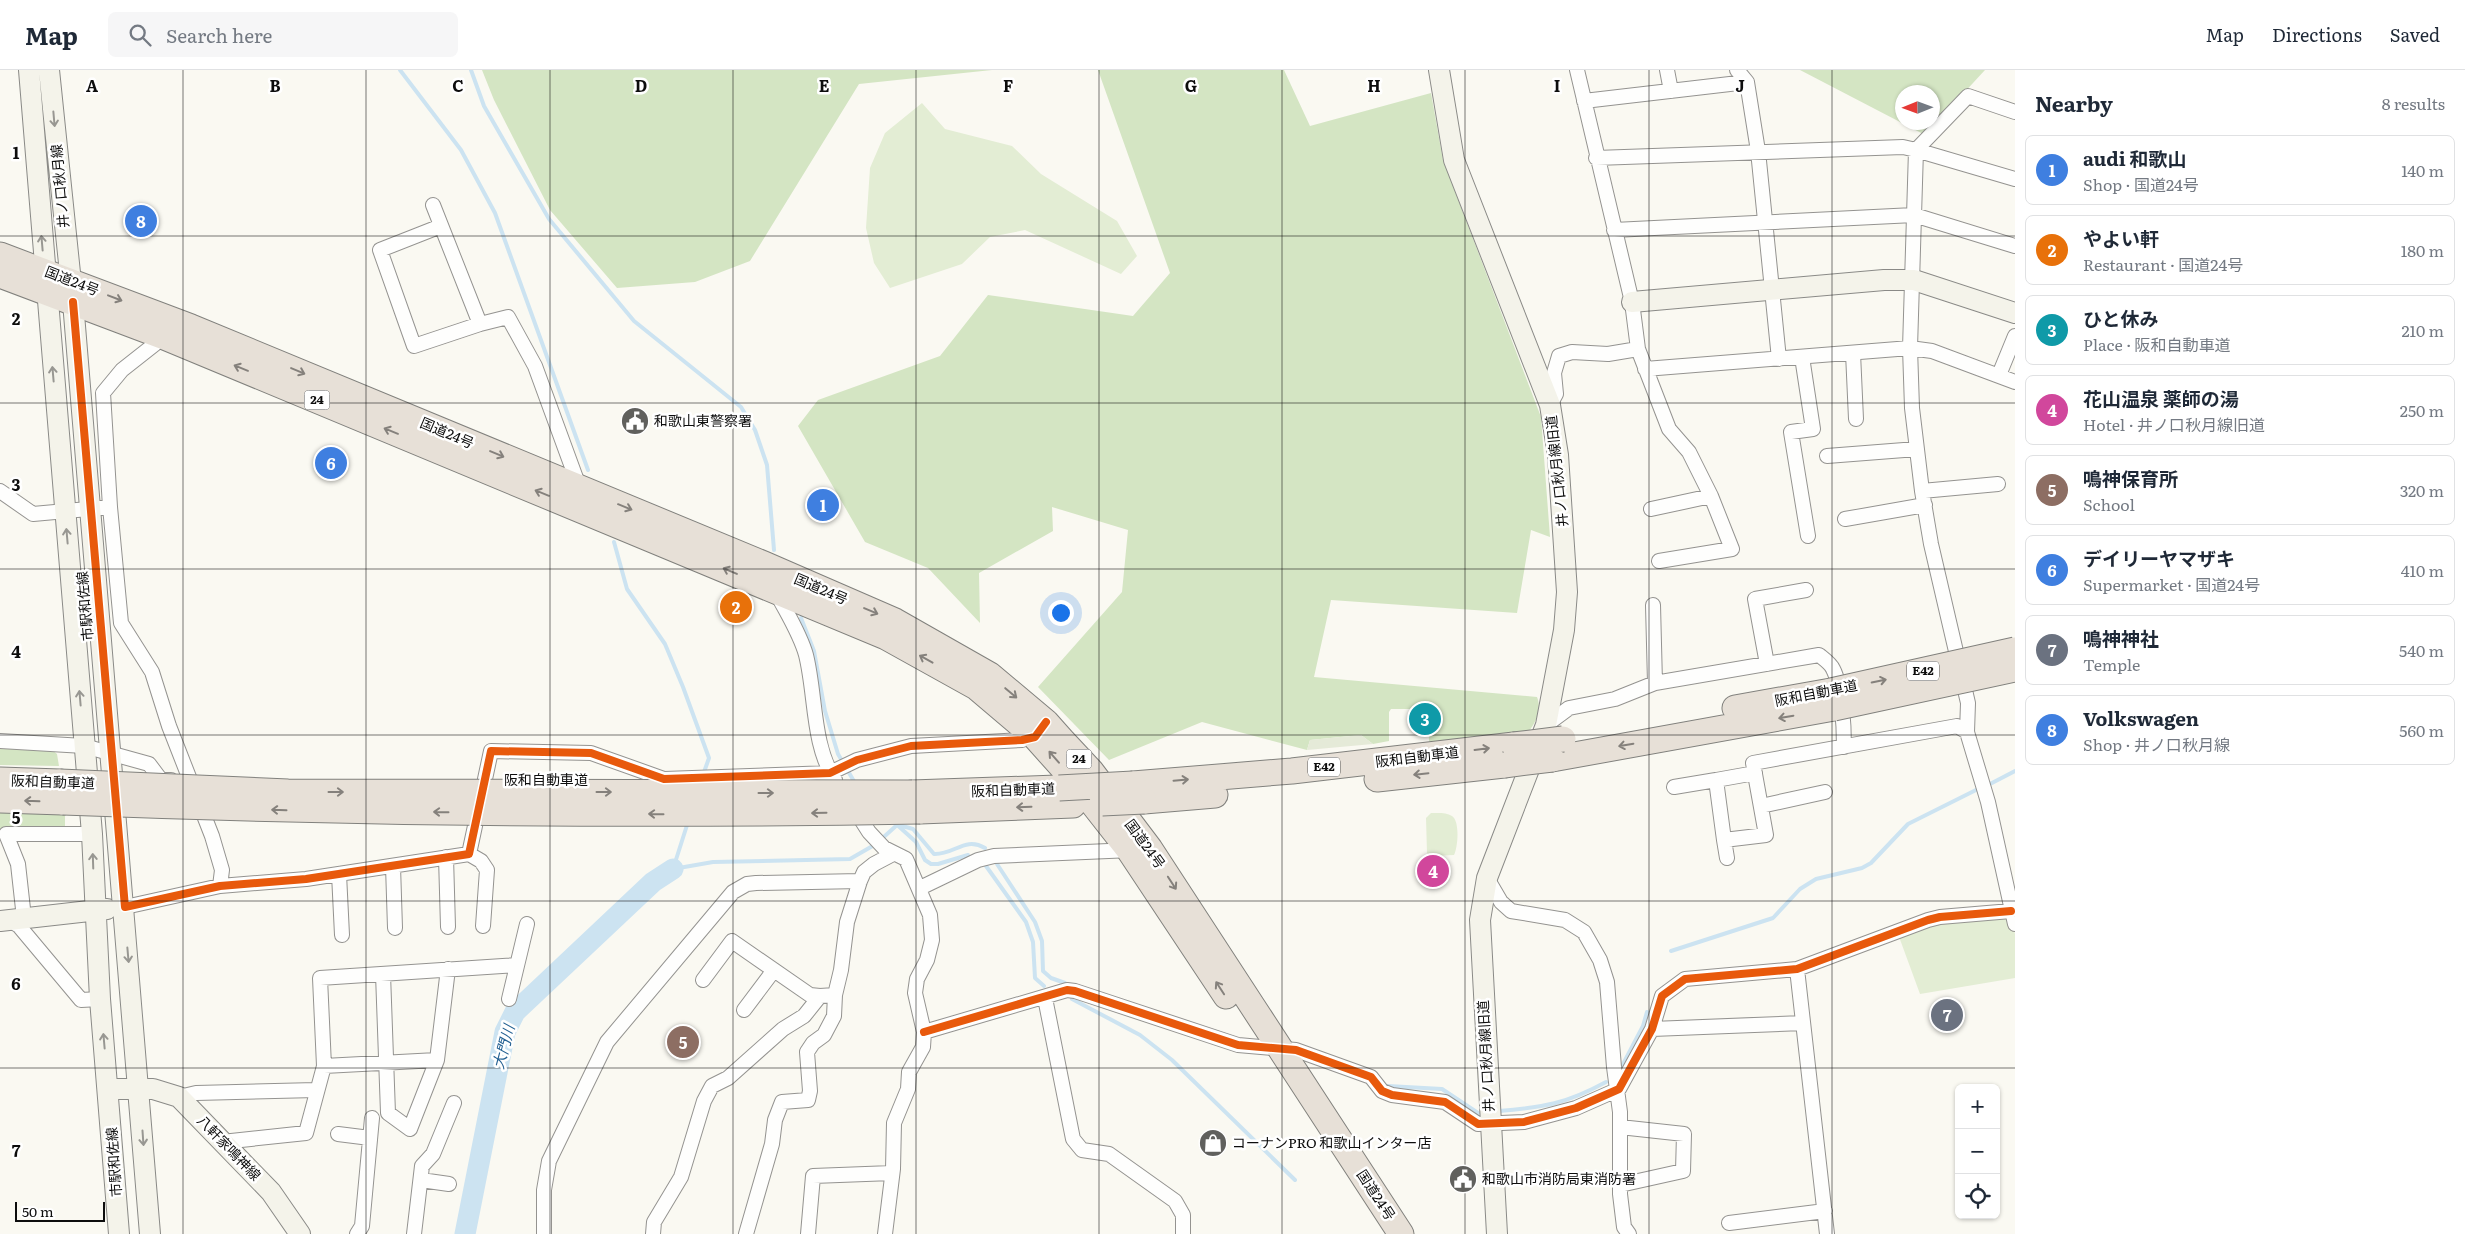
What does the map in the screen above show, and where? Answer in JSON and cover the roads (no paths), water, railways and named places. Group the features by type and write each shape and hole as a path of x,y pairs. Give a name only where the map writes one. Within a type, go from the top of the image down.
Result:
{"highway":[{"name":"国道24号","path":"0,255 45,281 71,291 191,327 583,500 774,590 886,637 976,687 1041,729"},
{"name":"国道24号","path":"0,275 45,281"},
{"name":"国道24号","path":"71,291 162,336 583,500 764,564 895,621 990,675 1041,729 1091,771 1272,1050 1401,1234"},
{"name":"阪和自動車道","path":"1832,700 2015,650"},
{"name":"阪和自動車道","path":"0,780 62,792 311,811 732,814 916,802 1138,793 1292,771 1509,755 1553,741 1832,700 2015,669"},
{"name":"阪和自動車道","path":"0,800 62,792"},
{"name":"国道24号","path":"1272,1050 1381,1234"}],"street":[{"name":"井ノ口秋月線","path":"29,70 45,281"},
{"name":"井ノ口秋月線","path":"49,70 71,291"},
{"name":"井ノ口秋月線旧道","path":"1439,70 1454,160 1550,404 1558,455 1567,592 1553,741 1487,878 1480,920 1497,1234"},
{"path":"1577,70 1596,158 1632,302 1638,349 1669,430 1688,452 1711,496 1732,549 1659,561"},
{"path":"1667,70 1671,91"},
{"path":"1737,70 1747,82 1758,151 1778,359"},
{"path":"1584,101 1747,82"},
{"path":"924,1032 1067,990 1075,991 1238,1045 1272,1050 1296,1050 1371,1077 1382,1091 1392,1095 1444,1102 1478,1124 1524,1122 1576,1108 1619,1088 1652,1029 1662,996 1685,979 1797,970 1928,920 2012,908 1988,802 1966,732 1968,704 1931,544 1912,408 1910,348 1914,280 1916,150 1968,96 2015,112"},
{"path":"1596,158 1903,147 2015,179"},
{"path":"432,205 480,324"},
{"path":"1614,230 1914,215 2015,246"},
{"path":"440,226 380,250 414,346 504,317 510,320 535,366 583,500"},
{"path":"1632,302 1884,280 1914,280 2015,313"},
{"name":"市駅和佐線","path":"45,281 92,834 95,910"},
{"name":"市駅和佐線","path":"71,291 124,907"},
{"path":"162,336 155,344 122,370 103,393 110,507 121,623 152,672 168,726 216,849 222,870 220,886"},
{"path":"1999,375 2015,336"},
{"path":"1645,369 1910,348 1932,351 2015,382"},
{"path":"1550,404 1556,394 1554,373 1560,356 1572,352 1608,354 1638,349"},
{"path":"1852,353 1856,419"},
{"path":"1802,357 1813,429 1791,432 1808,536"},
{"path":"1826,456 1917,449"},
{"path":"1922,490 1998,484"},
{"path":"0,491 33,514 110,507"},
{"path":"1651,509 1711,496"},
{"path":"1845,519 1925,505"},
{"path":"764,564 774,590 793,624 805,654 822,745 834,771 869,832 888,851 906,859 920,888 930,916 932,940 927,960 917,978 915,993 924,1032 923,1047 909,1072 908,1089 894,1123 892,1172 885,1234"},
{"path":"1767,664 1755,599 1806,590"},
{"path":"1653,605 1655,683"},
{"path":"1553,741 1569,708 1615,699 1655,683 1819,655 1833,668 1843,719 1844,747"},
{"path":"1724,840 1766,834 1754,764 1957,726 1966,732"},
{"path":"469,854 491,750 592,753 664,780 834,771 856,760 911,746 1022,740 1041,729"},
{"path":"0,741 84,746 149,764 161,780 189,781"},
{"path":"1674,787 1755,773"},
{"path":"1716,780 1727,858"},
{"path":"1761,806 1825,792"},
{"path":"11,920 18,864 6,834 92,834"},
{"path":"920,888 978,860 994,856 1140,849"},
{"path":"746,1234 782,1102 808,1100 810,1091 807,1052 813,1042 824,1035 834,1016 835,995 841,970 847,922 860,881 864,872 888,851"},
{"path":"11,920 124,907 220,886 339,874 469,854 480,861 488,870 483,926"},
{"path":"446,857 448,927"},
{"path":"393,866 395,928"},
{"path":"339,874 342,935"},
{"path":"1487,878 1500,902 1511,911 1565,920 1584,932 1591,942 1607,982 1614,1067 1619,1088 1620,1185 1624,1227 1629,1234"},
{"path":"544,1234 544,1190 549,1161 607,1042 734,892 756,882 860,881"},
{"path":"124,907 150,1234"},
{"path":"95,910 100,999 109,1089"},
{"path":"11,920 20,926 81,1000 100,999"},
{"path":"509,999 527,924"},
{"path":"703,980 732,942 810,995 835,995"},
{"path":"222,1142 306,1133 324,1066 320,978 517,965"},
{"path":"383,974 388,1113 410,1129 437,1060 448,969"},
{"path":"744,1010 774,970"},
{"path":"1797,970 1828,1234"},
{"path":"653,1234 654,1222 681,1177 704,1102 712,1086 728,1078 783,1029 804,1016 820,996"},
{"path":"1045,998 1073,1139 1082,1150 1109,1154 1175,1201 1183,1215 1183,1234"},
{"path":"1652,1029 1803,1023"},
{"path":"324,1066 386,1061 437,1060"},
{"name":"市駅和佐線","path":"109,1089 119,1234"},
{"name":"八軒家鳴神線","path":"109,1089 153,1089 179,1097 271,1192 300,1234"},
{"path":"179,1097 196,1094 316,1090"},
{"path":"414,1234 422,1166 433,1154 454,1103"},
{"path":"357,1234 362,1226 372,1118"},
{"path":"1620,1127 1684,1134 1683,1171 1620,1185"},
{"path":"338,1134 370,1138"},
{"path":"808,1234 813,1176 892,1172"},
{"path":"421,1180 449,1184"},
{"path":"1728,1223 1825,1211"}],"waterway":[{"path":"400,70 461,150 495,213 588,470"},
{"path":"471,70 484,106 549,219 634,321 741,407 755,430 767,465 774,550"},
{"path":"614,542 627,589 665,644 683,687 709,758 703,775"},
{"path":"801,618 814,651 825,711 838,754 855,783"},
{"path":"1990,784 2015,771"},
{"path":"1671,951 1773,918 1800,889 1816,879 1862,868 1871,863 1908,824 1978,789"},
{"path":"688,822 673,869 713,862 850,859 876,844 897,825"},
{"path":"895,823 916,842 925,860 931,864 938,864 968,855"},
{"path":"899,825 913,829 934,854 941,854 971,844 985,848"},
{"path":"997,864 1035,922 1042,941 1043,971 1051,978 1065,983"},
{"path":"986,866 1026,922 1033,942 1035,978 1044,986"},
{"name":"大門川","path":"465,1234 505,1032 515,1012 653,882 673,869"},
{"path":"1072,999 1140,1035 1172,1060 1295,1180"},
{"path":"1621,1068 1643,1026 1647,1012"},
{"path":"1499,1111 1529,1108 1566,1100 1606,1082"},
{"path":"1388,1086 1442,1089 1478,1113"}],"place":[{"name":"Volkswagen","path":"141,221"},
{"name":"和歌山東警察署","path":"635,421"},
{"name":"デイリーヤマザキ","path":"331,463"},
{"name":"audi 和歌山","path":"823,505"},
{"name":"やよい軒","path":"736,607"},
{"name":"ひと休み","path":"1425,719"},
{"name":"花山温泉 薬師の湯","path":"1433,871"},
{"name":"鳴神神社","path":"1947,1015"},
{"name":"鳴神保育所","path":"683,1042"},
{"name":"コーナンPRO 和歌山インター店","path":"1213,1143"},
{"name":"和歌山市消防局東消防署","path":"1463,1179"}]}
